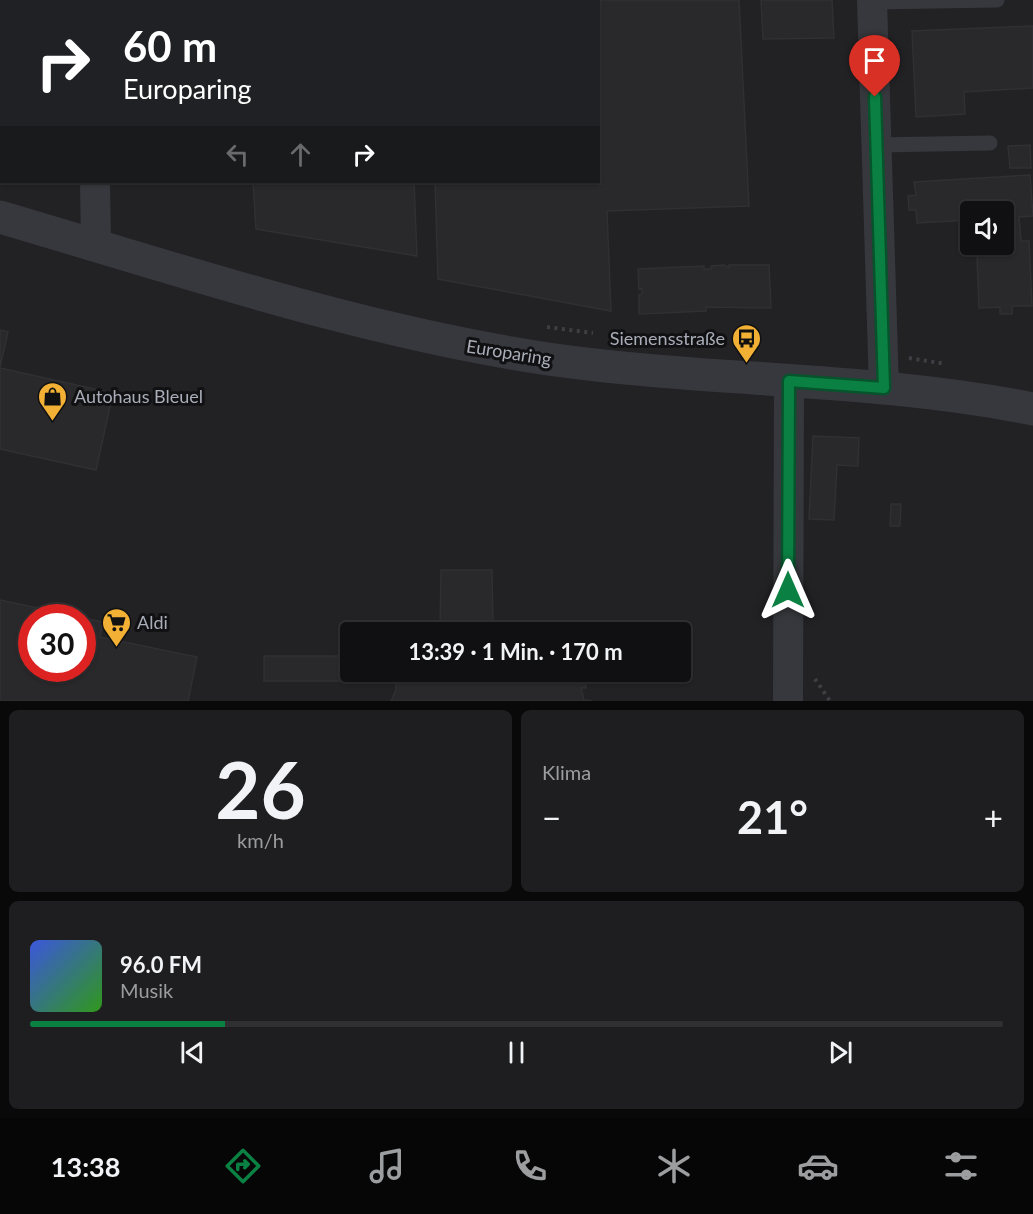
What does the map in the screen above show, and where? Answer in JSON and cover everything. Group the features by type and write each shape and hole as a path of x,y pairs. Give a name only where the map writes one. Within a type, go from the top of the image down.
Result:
{"street":[{"path":"872,1 884,388"},
{"path":"95,183 96,245"},
{"name":"Europaring","path":"0,217 279,301 459,344 636,370 884,388 993,401 1033,409"},
{"path":"788,701 789,381"}],"lane":[{"path":"872,1 997,0"},
{"path":"877,145 990,143"}],"path":[{"path":"537,326 595,333"},
{"path":"883,353 952,365"}],"shaded area":[{"path":"600,0 1033,0 1033,701 0,701 0,183 600,183"}],"building":[{"path":"600,0 739,0 749,206 607,211 611,311 438,279 435,183 600,183"},
{"path":"761,0 832,0 834,38 763,39"},
{"path":"1033,26 1033,88 964,92 965,114 916,117 912,31"},
{"path":"1030,145 1031,168 1010,168 1008,146"},
{"path":"1030,175 1033,216 1019,217 1021,241 1029,241 1032,306 1012,306 1012,314 1000,314 1000,307 979,308 977,256 1014,255 1014,201 960,201 960,221 917,223 916,210 909,210 908,196 916,195 914,182"},
{"path":"253,183 414,183 417,256 256,229"},
{"path":"724,265 729,268 729,265 769,265 771,308 706,307 706,311 639,314 639,295 642,294 642,288 639,289 638,269 704,266 704,269 711,269 711,266"},
{"path":"0,330 8,332 0,367"},
{"name":"Autohaus Bleuel","path":"0,368 113,393 96,470 0,449"},
{"path":"813,436 859,438 858,466 837,465 834,520 809,519"},
{"path":"891,504 901,504 900,526 890,526"},
{"path":"441,570 492,570 493,622 440,622"},
{"name":"Aldi","path":"0,600 19,604 18,682 96,682 96,621 103,622 100,637 197,657 188,701 0,701"},
{"path":"264,656 340,656 340,681 264,681"},
{"path":"396,682 586,682 586,688 581,688 584,700 592,701 391,701 396,690"}],"place":[{"name":"Siemensstraße","path":"746,364"},
{"name":"Autohaus Bleuel","path":"53,422"},
{"name":"Aldi","path":"116,648"}],"route":[{"path":"788,590 789,381 884,388 875,97"}]}
